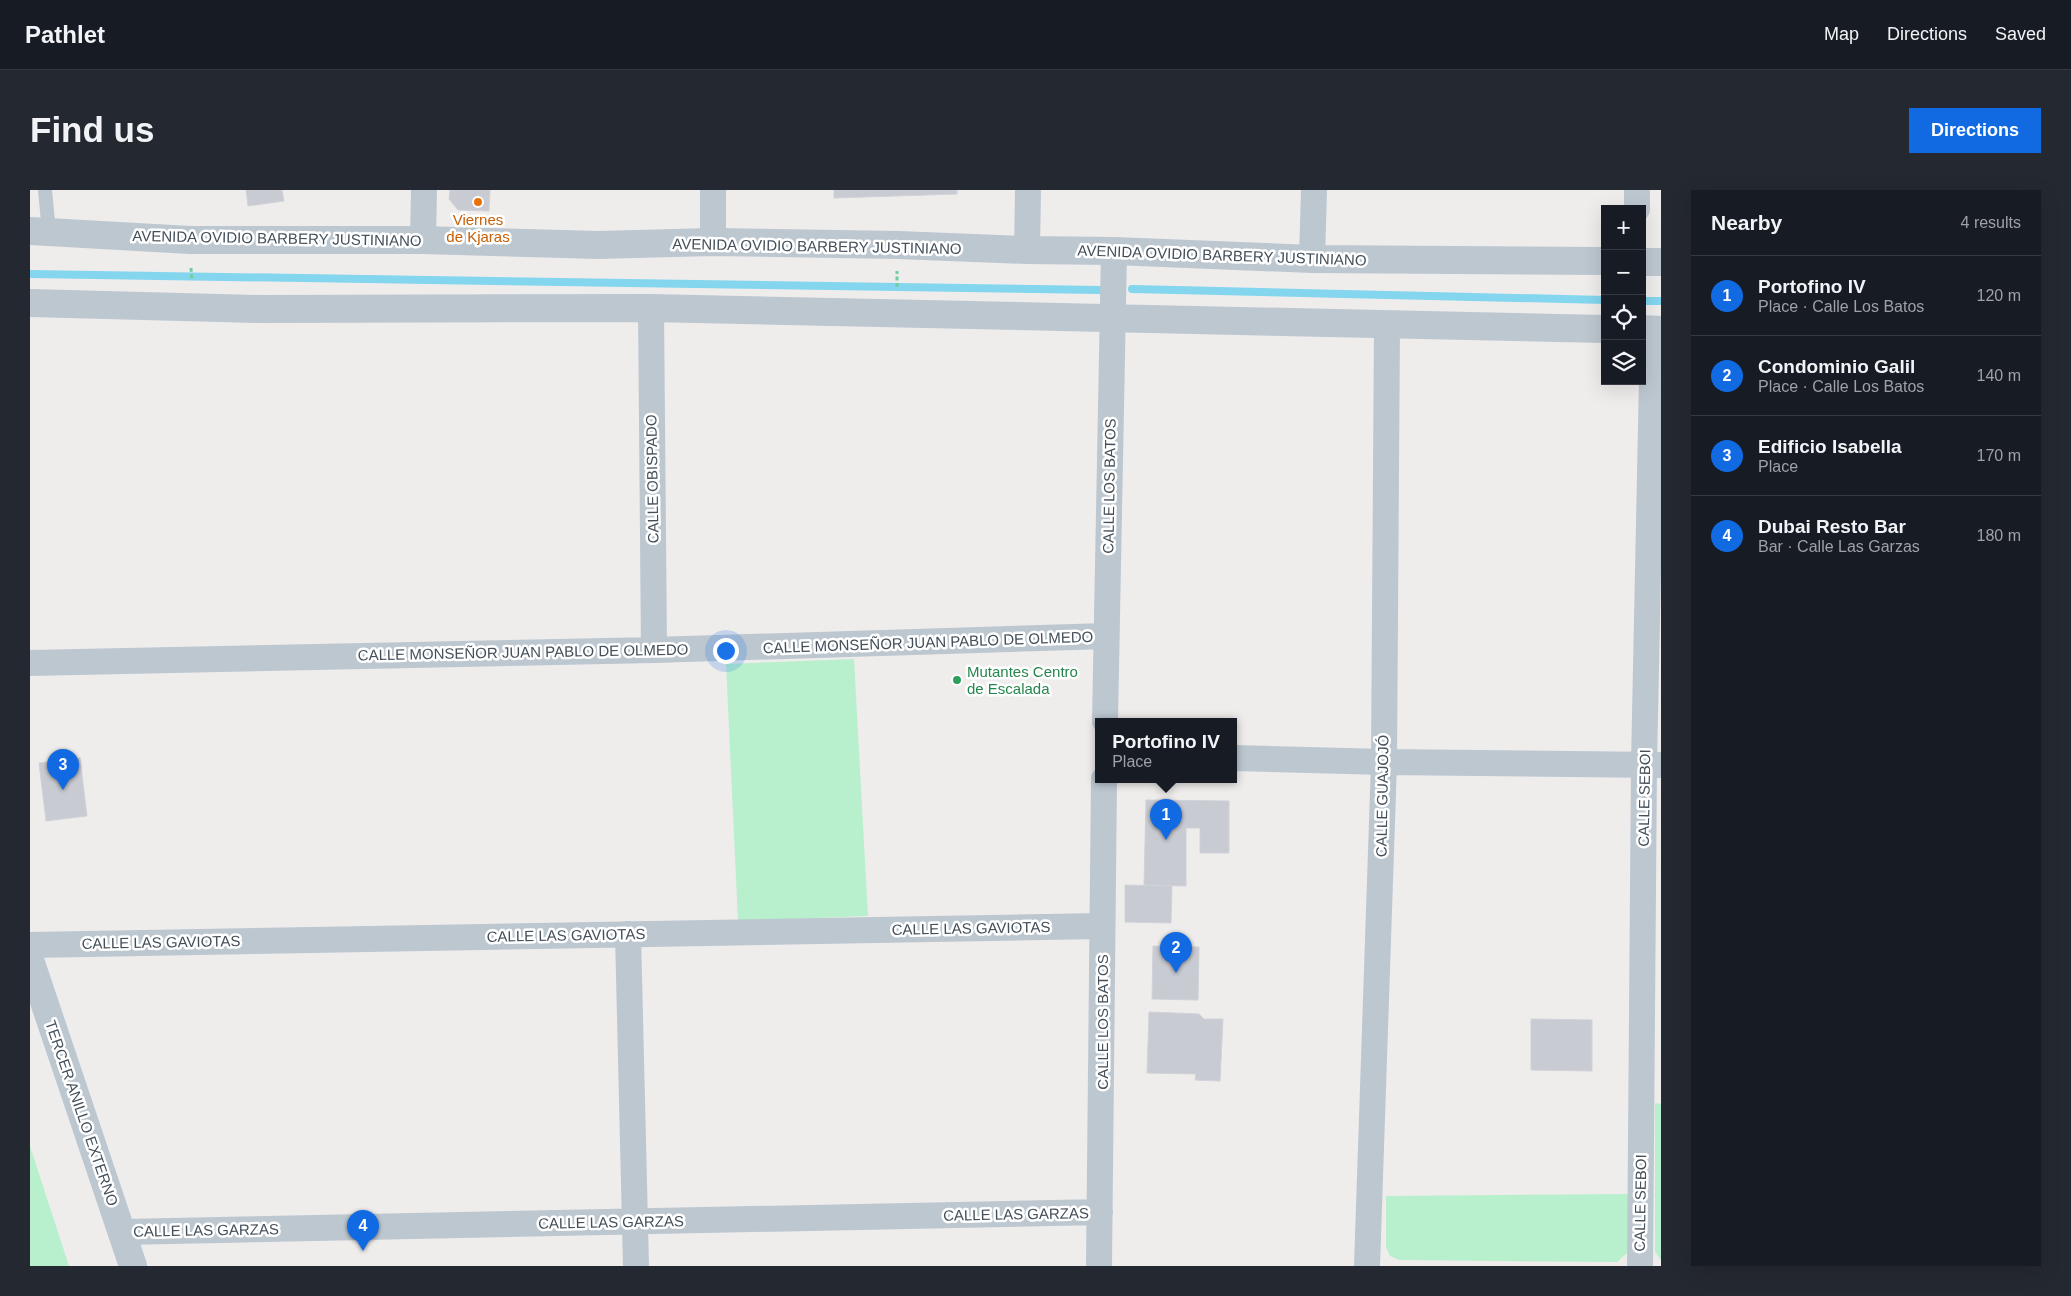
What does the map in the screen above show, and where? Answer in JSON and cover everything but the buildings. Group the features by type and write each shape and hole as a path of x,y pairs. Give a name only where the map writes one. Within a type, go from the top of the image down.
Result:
{"street":[{"path":"424,190 424,240"},
{"path":"713,190 713,242"},
{"path":"1027,250 1028,190"},
{"path":"1312,258 1314,190"},
{"path":"1637,190 1637,205"},
{"name":"AVENIDA OVIDIO BARBERY JUSTINIANO","path":"39,231 190,240 424,240 598,245 713,242 898,245 1027,250 1114,250 1312,258 1601,261"},
{"name":"CALLE LOS BATOS","path":"1105,718 1114,250"},
{"path":"1646,262 1661,262"},
{"path":"30,303 260,309 651,308 1601,329"},
{"name":"CALLE OBISPADO","path":"651,308 654,650"},
{"name":"CALLE GUAJOJÓ","path":"1367,1266 1384,762 1387,325"},
{"name":"CALLE SEBOI","path":"1640,1266 1653,765 1652,329"},
{"name":"CALLE MONSEÑOR JUAN PABLO DE OLMEDO","path":"30,663 654,650 1106,636"},
{"path":"1237,758 1653,765"},
{"name":"CALLE LOS BATOS","path":"1099,1266 1104,783"},
{"name":"CALLE LAS GAVIOTAS","path":"30,945 1102,926"},
{"path":"628,934 636,1266"},
{"name":"TERCER ANILLO EXTERNO","path":"30,960 133,1266"},
{"name":"CALLE LAS GARZAS","path":"122,1232 1100,1212"}],"lane":[{"path":"39,231 45,190"}],"path":[{"path":"191,264 192,290"}],"green space":[{"path":"854,659 868,916 738,921 726,664"},
{"path":"1655,1103 1661,1104 1661,1260 1655,1252"},
{"path":"30,1146 69,1266 30,1266"},
{"path":"1629,1194 1627,1253 1617,1262 1399,1260 1390,1256 1386,1247 1386,1196"}],"waterway":[{"path":"30,274 1100,290"},
{"path":"1132,289 1601,300"},
{"path":"1646,301 1661,301"}],"place":[{"name":"Viernes de Kjaras","path":"478,202"},
{"name":"Mutantes Centro de Escalada","path":"957,680"},
{"name":"Edificio Isabella","path":"63,790"},
{"name":"Portofino IV","path":"1166,840"},
{"name":"Condominio Galil","path":"1176,973"},
{"name":"Dubai Resto Bar","path":"363,1251"}]}
